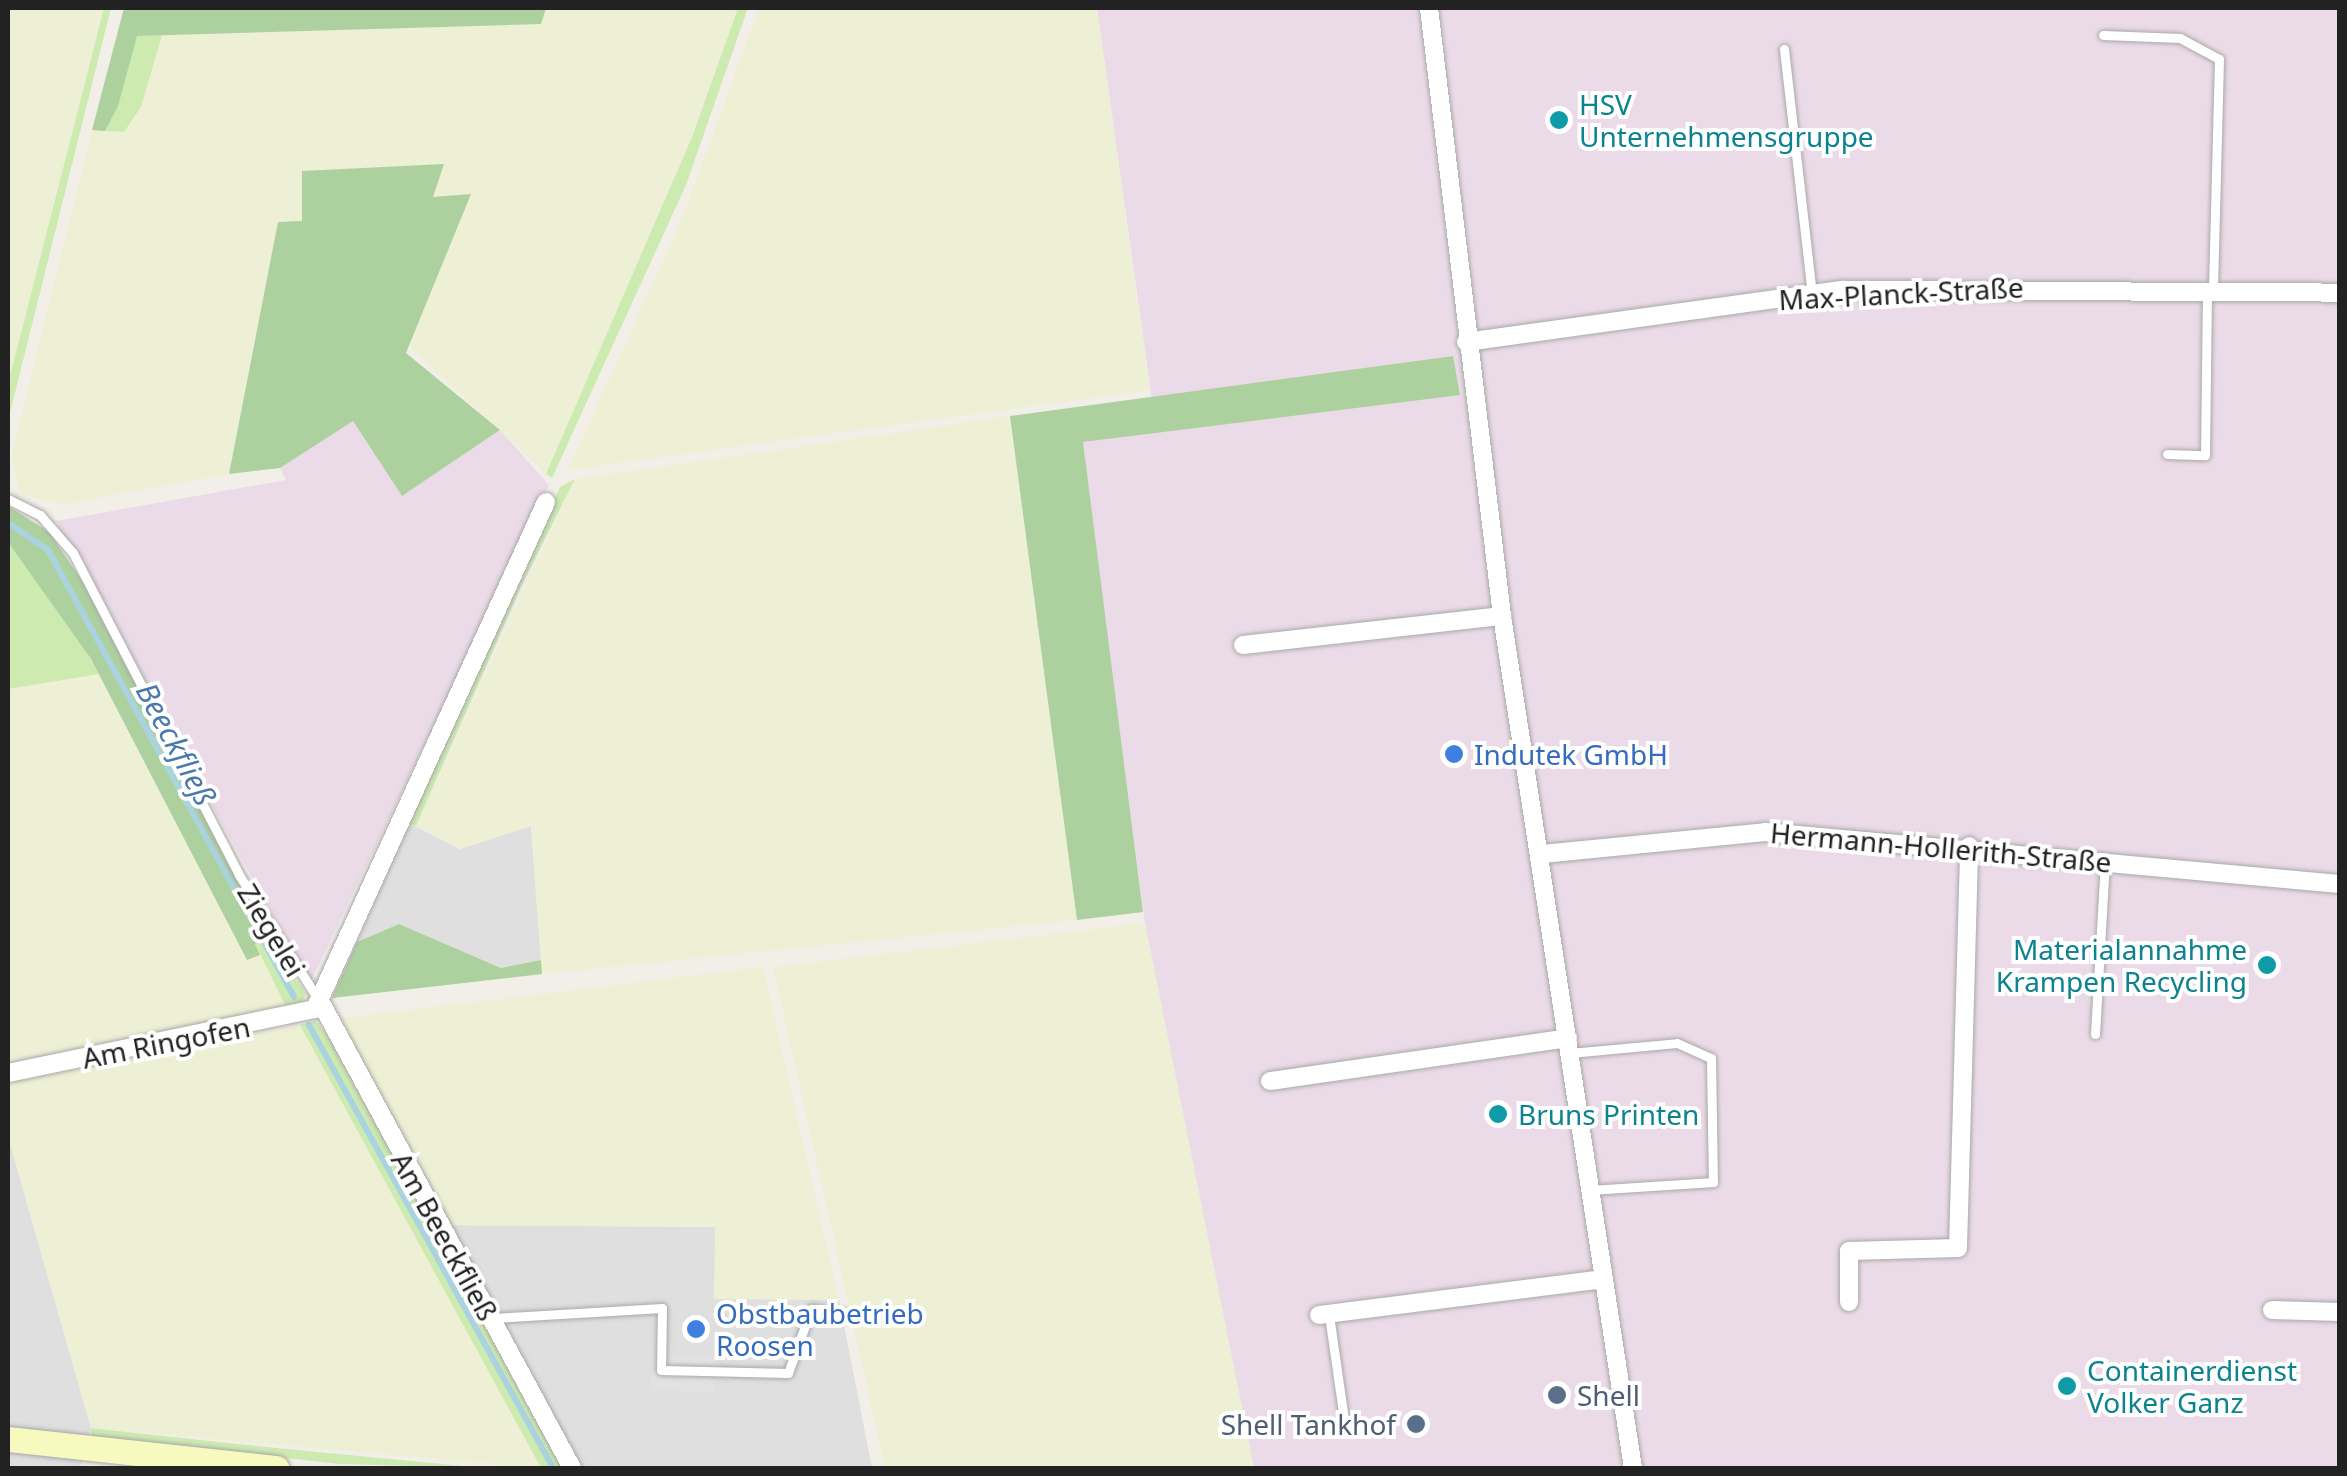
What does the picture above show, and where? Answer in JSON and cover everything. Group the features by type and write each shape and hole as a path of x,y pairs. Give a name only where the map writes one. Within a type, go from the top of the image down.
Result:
{"street":[{"path":"1429,8 1466,342 1502,616 1542,854 1633,1468"},
{"name":"Max-Planck-Straße","path":"1466,342 1812,294 1965,285 2340,293"},
{"name":"Ziegelei","path":"320,1001 546,502"},
{"path":"1243,645 1502,616"},
{"name":"Hermann-Hollerith-Straße","path":"1542,854 1765,832 1969,846 2340,884"},
{"path":"1849,1302 1849,1250 1958,1248 1969,846"},
{"name":"Am Ringofen","path":"8,1073 297,1016 320,1001"},
{"name":"Am Beeckfließ","path":"320,1001 572,1468"},
{"path":"1270,1081 1569,1045"},
{"path":"1324,1315 1603,1278"},
{"path":"2272,1310 2340,1312"},
{"path":"8,1439 276,1468"}],"lane":[{"path":"2103,35 2180,38 2219,60 2205,455 2167,454"},
{"path":"1784,49 1812,294"},
{"name":"Ziegelei","path":"8,499 40,515 73,553 239,875 320,1001"},
{"path":"2095,1034 2105,860"},
{"path":"1569,1045 1677,1043 1710,1058 1713,1182 1590,1190"},
{"path":"490,1318 662,1308 662,1370 788,1373 811,1308 847,1314"},
{"path":"1324,1315 1345,1426"}],"shaded area":[{"path":"1097,8 2339,8 2339,1468 1254,1468 1145,923 1082,442 1460,394 1452,356 1152,400"},
{"path":"353,421 402,496 500,430 549,485 310,983 56,521 286,480 277,462"},
{"path":"409,823 460,849 531,826 541,960 501,968 399,924 357,942"},
{"path":"8,1136 91,1428 80,1468 8,1468"},
{"path":"444,1225 716,1227 715,1298 839,1300 872,1468 583,1468"},
{"path":"652,1357 714,1359 714,1392 651,1390"}],"green space":[{"path":"8,8 104,8 8,384"},
{"path":"104,8 111,8 8,421 8,384"},
{"path":"124,8 546,8 541,24 137,36 118,106 105,131 92,130"},
{"path":"546,8 738,8 692,137 546,474 409,346 470,195 433,198 443,165 302,222 278,223 229,474 65,504 21,495 11,458 92,130 124,132 162,35 540,24"},
{"path":"738,8 748,8 686,185 552,478 546,474 692,137"},
{"path":"759,8 1097,8 1150,390 568,470 682,219"},
{"path":"162,35 141,107 124,132 105,131 137,36"},
{"path":"444,164 433,197 471,194 406,353 500,430 402,496 353,421 280,468 229,474 278,222 302,221 302,171"},
{"path":"1453,356 1460,395 1083,442 1143,912 1077,920 1010,416"},
{"path":"1010,416 1077,920 542,974 531,826 460,849 416,826 575,479"},
{"path":"575,479 522,585 416,826 409,823 560,487"},
{"path":"8,506 49,532 84,584 267,937 255,944 260,955 247,960 91,659 8,542"},
{"path":"8,542 57,602 99,674 8,689"},
{"path":"99,674 247,960 260,955 287,1009 52,1058 8,1058 8,689"},
{"path":"1145,923 1254,1468 885,1468 773,967"},
{"path":"399,924 501,968 541,960 542,974 332,998 357,942"},
{"path":"267,937 306,994 302,1003 287,1009 255,944"},
{"path":"763,967 839,1300 714,1299 715,1227 444,1225 334,1019"},
{"path":"315,1021 327,1034 562,1468 541,1468 300,1025"},
{"path":"300,1025 443,1279 541,1468 91,1428 8,1136 8,1080"},
{"path":"91,1428 483,1468 339,1464 91,1436"}],"waterway":[{"name":"Beeckfließ","path":"8,523 48,550 294,997"},
{"name":"Beeckfließ","path":"309,1025 553,1468"}],"place":[{"name":"HSV Unternehmensgruppe","path":"1559,120"},
{"name":"Indutek GmbH","path":"1454,754"},
{"name":"Materialannahme Krampen Recycling","path":"2267,965"},
{"name":"Bruns Printen","path":"1498,1114"},
{"name":"Obstbaubetrieb Roosen","path":"696,1329"},
{"name":"Containerdienst Volker Ganz","path":"2067,1386"},
{"name":"Shell","path":"1557,1395"},
{"name":"Shell Tankhof","path":"1416,1424"}]}
